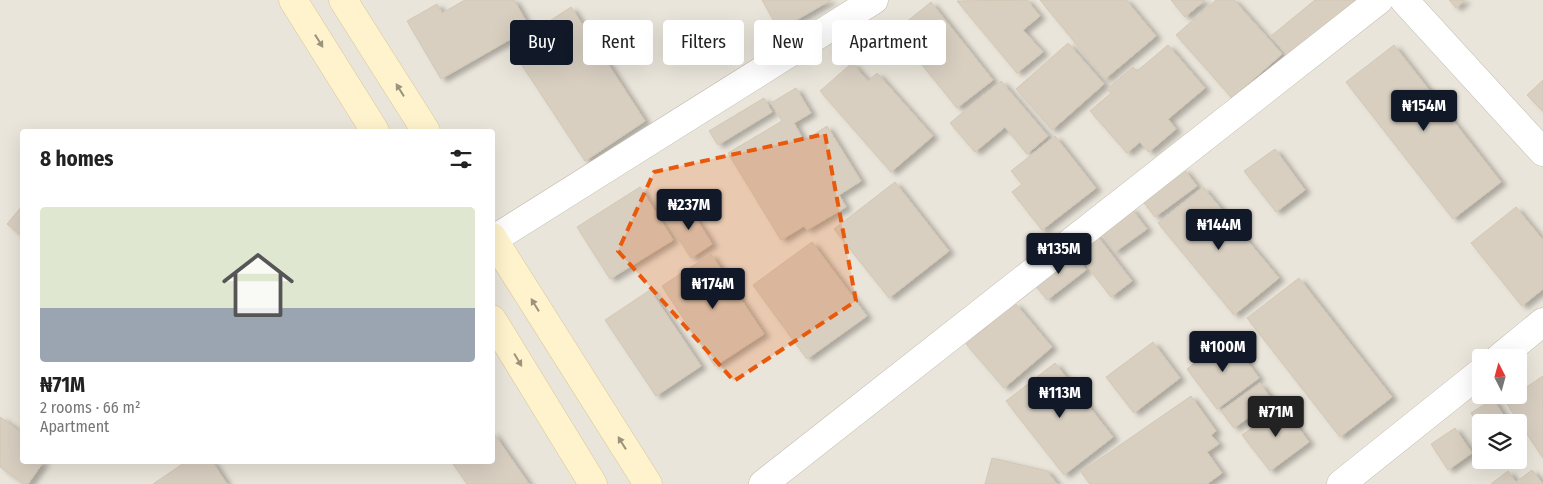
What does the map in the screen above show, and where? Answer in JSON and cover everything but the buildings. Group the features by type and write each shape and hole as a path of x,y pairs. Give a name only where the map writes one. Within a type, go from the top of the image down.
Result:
{"main road":[{"path":"293,0 374,129"},
{"path":"343,0 425,129"},
{"path":"495,241 648,484"},
{"path":"495,323 593,484"}],"street":[{"path":"495,237 874,0"},
{"path":"763,484 1379,0"},
{"path":"1404,0 1543,152"},
{"path":"1510,349 1543,322"},
{"path":"1341,484 1472,379"}],"highlighted area":[{"path":"825,134 856,301 734,381 618,251 654,172"}],"shaded area":[{"path":"0,0 1543,0 1543,484 0,484"}]}
